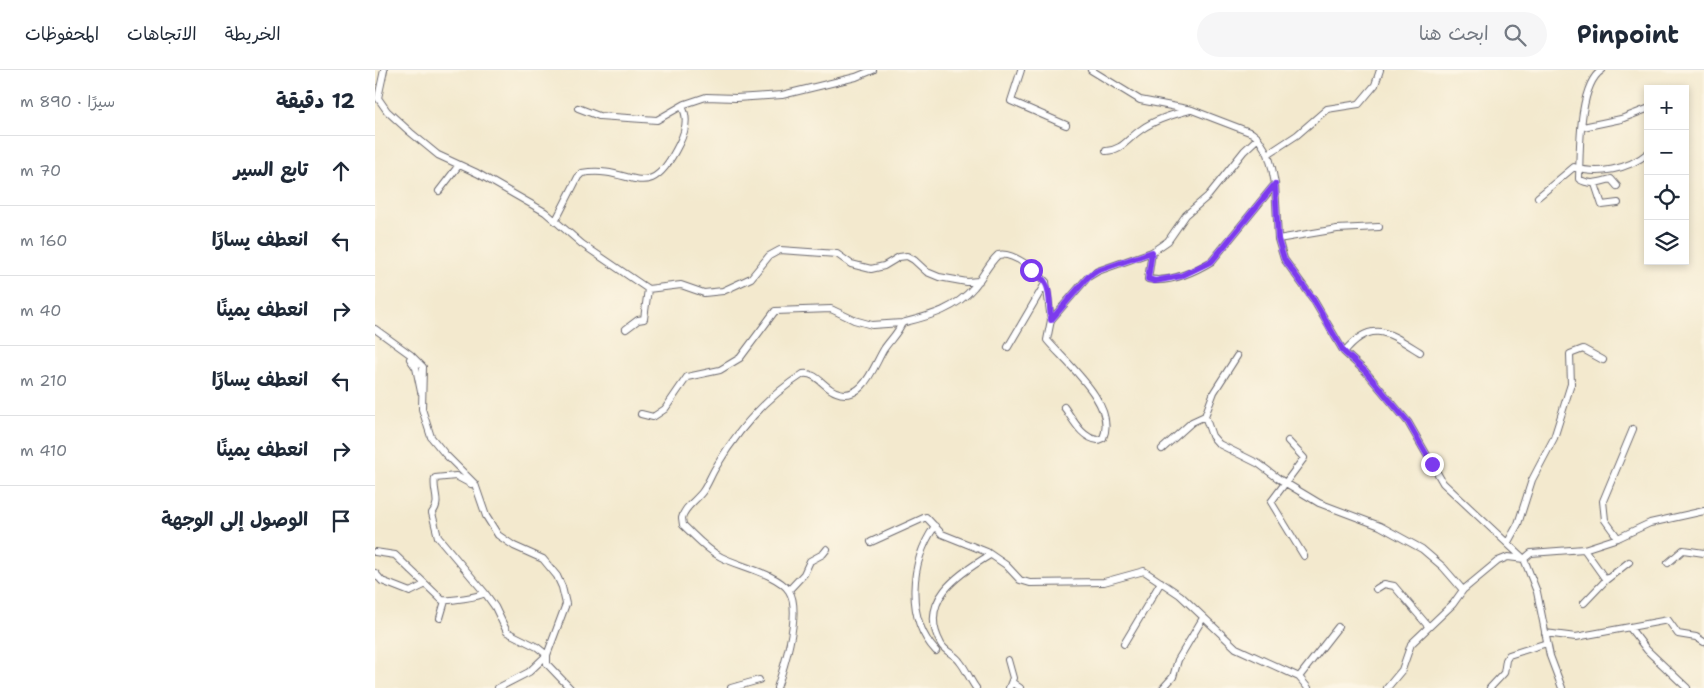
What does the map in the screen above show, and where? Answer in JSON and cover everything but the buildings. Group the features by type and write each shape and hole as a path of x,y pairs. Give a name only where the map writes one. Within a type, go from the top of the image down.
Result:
{"street":[{"path":"384,70 378,92 380,102 418,140 438,155 518,195 556,220 582,244 648,289 681,285 704,293 723,291 751,278 769,256 780,250 837,254 851,264 871,269 884,266 899,257 907,256 927,272 939,277 967,282 979,281"},
{"path":"578,108 599,116 657,120 706,97 737,98 782,95 856,77 873,70"},
{"path":"1021,70 1011,101 1066,125"},
{"path":"1091,70 1140,100 1193,110 1252,133 1258,138 1268,154 1275,184 1278,239 1284,259 1313,299 1344,352 1365,371 1408,422 1443,483 1524,559 1537,592 1547,643 1561,688"},
{"path":"1268,154 1297,135 1327,109 1359,104 1370,94 1380,70"},
{"path":"1602,70 1595,75 1584,105 1579,180 1595,184 1611,179 1617,186"},
{"path":"556,220 578,176 583,173 612,174 649,180 657,176 675,152 684,133 685,112 682,107"},
{"path":"1106,152 1115,151 1123,147 1137,132 1150,124 1193,110"},
{"path":"1583,127 1621,119 1644,110"},
{"path":"1051,320 1088,277 1097,271 1152,252 1168,242 1186,215 1208,196 1244,151 1258,138"},
{"path":"1539,197 1573,167 1611,171 1644,155"},
{"path":"439,191 459,165"},
{"path":"1152,252 1148,279 1164,279 1200,269 1212,261 1275,184"},
{"path":"1595,184 1602,205 1618,203"},
{"path":"1278,239 1337,229 1379,227"},
{"path":"641,414 653,417 665,409 687,377 720,370 741,358 775,311 831,310 872,325 902,323 947,309 968,294 993,259 998,255 1007,253 1013,255 1047,282 1051,320 1047,340 1063,356 1097,400 1105,421 1103,438 1098,440 1091,438 1073,422 1064,407"},
{"path":"1008,347 1047,282"},
{"path":"626,329 639,320 645,319 648,289"},
{"path":"777,688 792,627 792,601 789,590 761,572 712,552 683,524 683,515 703,491 716,466 749,420 769,400 806,373 813,375 836,392 845,394 861,387 869,378 902,323"},
{"path":"375,329 411,355 423,367 423,418 431,437 477,488 486,516 498,536 513,546 543,559 557,576 566,604 547,655 547,664 570,688"},
{"path":"1344,352 1352,342 1368,331 1386,331 1419,352"},
{"path":"1508,542 1518,524 1531,480 1546,455 1557,429 1571,384 1570,354 1583,349 1603,360"},
{"path":"1237,356 1214,392 1205,416 1212,436 1219,444 1259,464 1319,504 1380,526 1422,549 1443,567 1463,590"},
{"path":"1162,449 1192,422 1205,416"},
{"path":"1618,538 1605,520 1603,501 1633,429"},
{"path":"1288,441 1304,458 1271,502 1304,556"},
{"path":"477,488 456,476 435,478 437,501 436,508 432,514 438,537 485,593 495,607 507,632 537,646 547,655"},
{"path":"1387,688 1402,670 1411,644 1463,590 1498,561 1508,557 1524,559 1531,553 1584,549 1618,538 1650,523 1704,511"},
{"path":"871,542 926,516 946,536 990,555 1020,580 1030,583 1104,582 1140,570 1148,572 1180,595 1236,648 1299,677 1308,688"},
{"path":"935,526 927,539 919,564 915,598 916,618 921,630 935,651"},
{"path":"789,590 804,574 810,561 823,554 827,548"},
{"path":"1584,549 1606,580"},
{"path":"1668,563 1683,550 1704,553"},
{"path":"375,552 395,555 438,599 445,601 467,596 478,597 485,593"},
{"path":"976,688 960,662 941,645 933,615 935,604 943,590 990,555"},
{"path":"1584,603 1606,580 1629,562"},
{"path":"375,573 382,581 410,592 424,585"},
{"path":"1124,644 1161,582"},
{"path":"1376,589 1384,584 1394,586 1428,626"},
{"path":"440,618 445,601"},
{"path":"1163,688 1173,677 1178,660 1203,618"},
{"path":"1545,633 1577,637 1668,620 1678,634 1696,637 1704,642"},
{"path":"1299,677 1338,626"},
{"path":"1630,628 1647,650 1687,688"},
{"path":"1489,688 1504,673 1506,660 1509,655 1547,643"},
{"path":"497,688 529,672 547,655"},
{"path":"1008,660 1011,686 1020,688"},
{"path":"731,688 759,680"}],"route":[{"path":"1031,270 1047,282 1051,320 1057,310 1078,290 1088,277 1112,264 1152,252 1151,264 1147,274 1148,279 1155,281 1181,276 1200,269 1212,261 1275,184 1278,239 1284,259 1313,299 1344,352 1365,371 1408,422 1432,464"}]}
